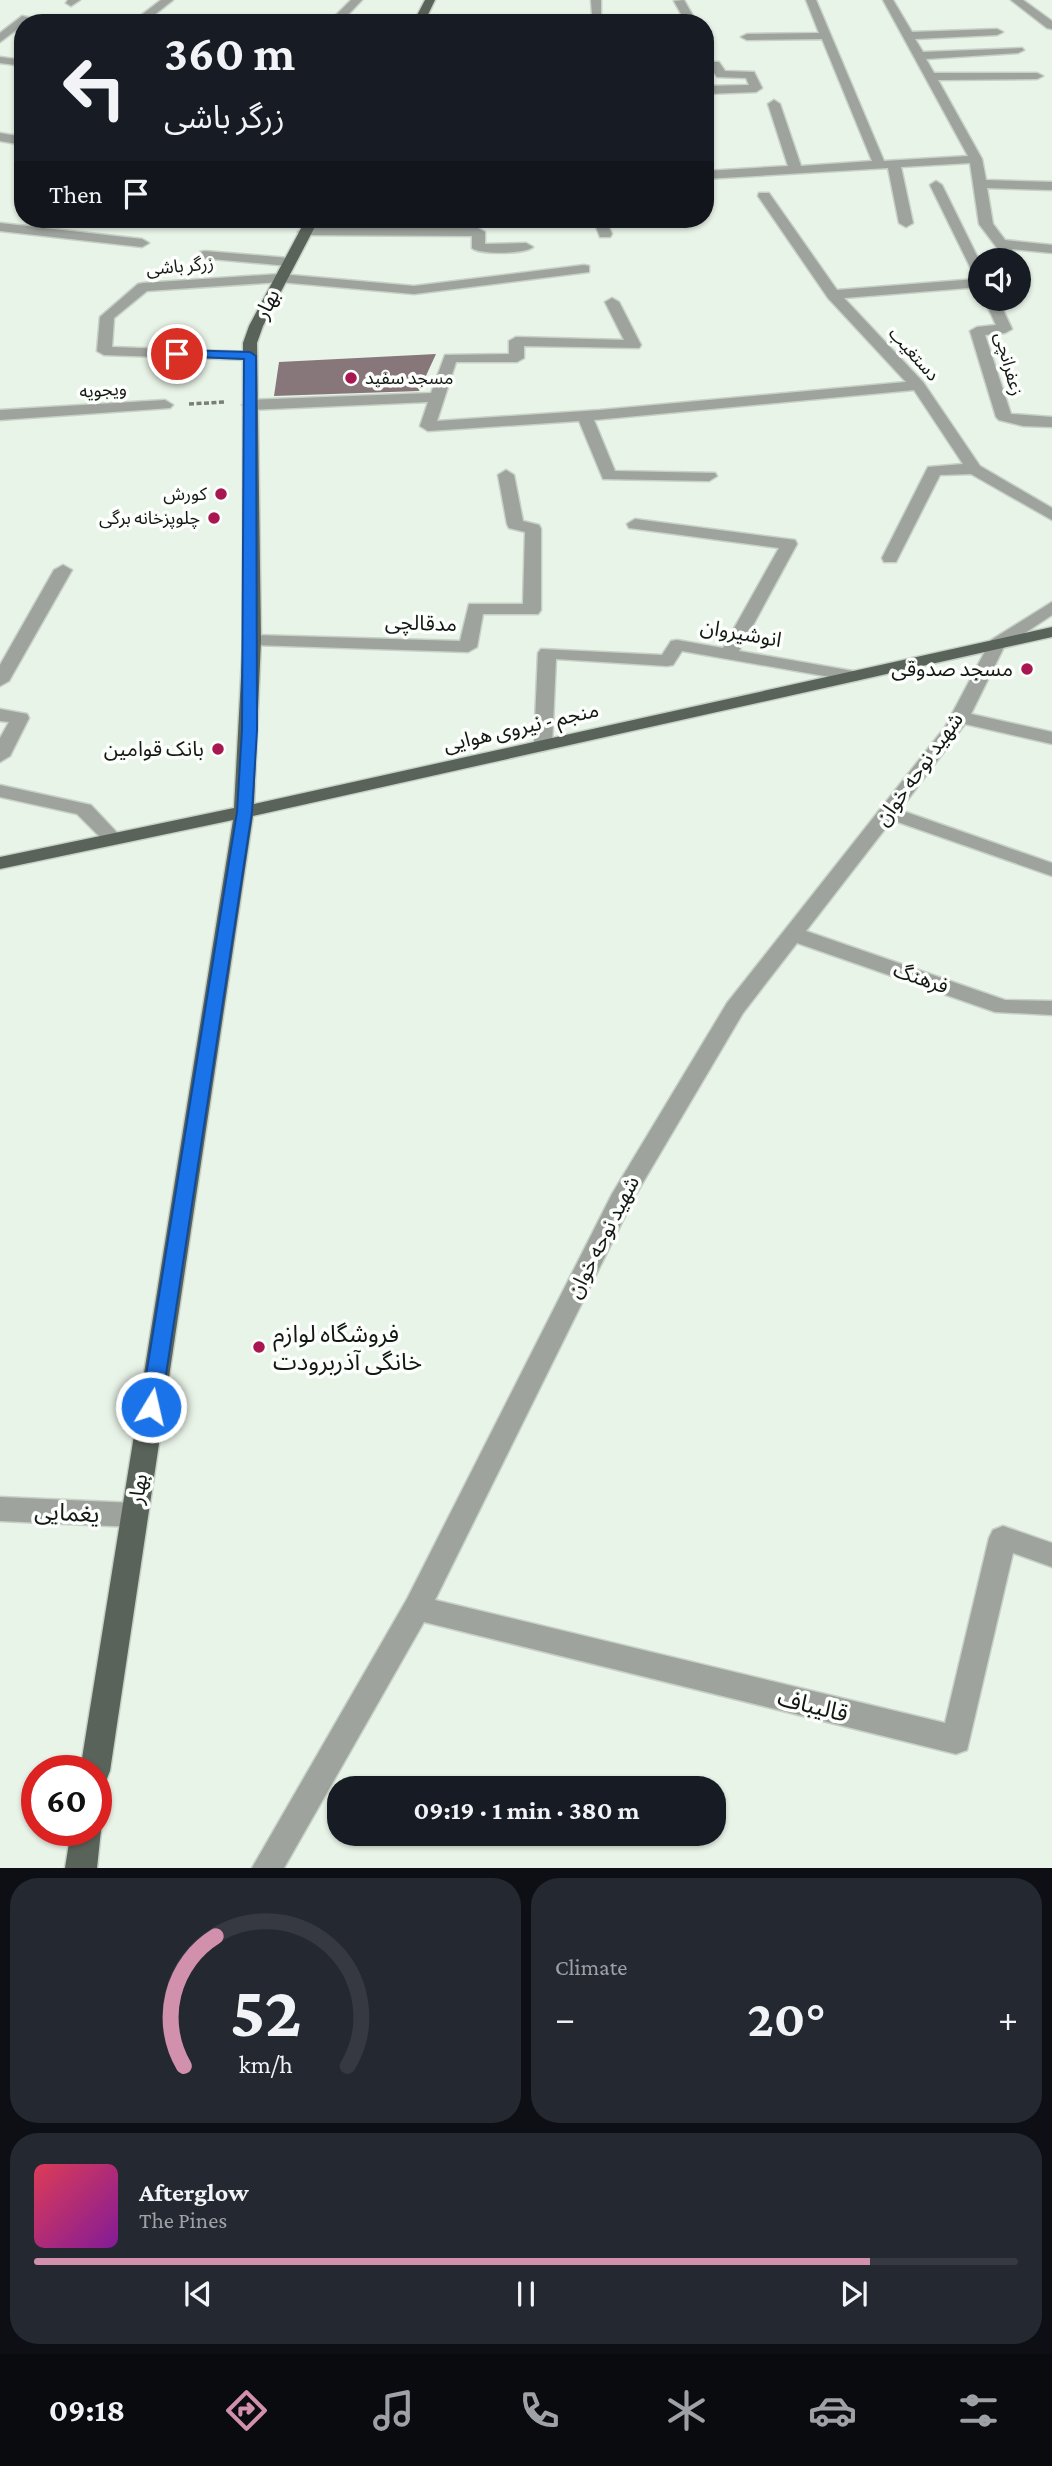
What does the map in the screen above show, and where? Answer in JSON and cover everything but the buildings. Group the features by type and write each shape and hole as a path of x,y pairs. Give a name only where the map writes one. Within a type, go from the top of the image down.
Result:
{"main road":[{"name":"بهار","path":"98,1755 244,812 252,640 250,343 256,326 307,228"},
{"name":"منجم - نیروی هوایی","path":"0,863 244,812 1052,632"},
{"path":"81,1867 84,1846"}],"street":[{"path":"149,14 168,0"},
{"path":"342,14 357,0"},
{"path":"596,0 597,14"},
{"path":"679,0 693,0"},
{"path":"811,0 887,164 906,223"},
{"path":"904,0 889,1 976,159 986,224 1004,248"},
{"path":"1016,0 1051,26"},
{"path":"0,26 14,28"},
{"path":"0,38 14,28"},
{"path":"908,36 997,32"},
{"path":"747,37 827,36"},
{"path":"919,56 1018,50"},
{"path":"714,64 721,75 750,74 756,88 714,90"},
{"path":"931,77 1037,76"},
{"path":"774,104 796,170"},
{"path":"714,174 976,159"},
{"path":"980,184 1052,187"},
{"path":"936,185 968,251"},
{"name":"دستغیب","path":"764,196 833,295 918,385 974,469 1052,514"},
{"path":"15,228 91,233 142,243"},
{"path":"381,228 478,232 479,248 526,247"},
{"path":"603,228 605,234"},
{"path":"1001,244 1052,249"},
{"path":"205,254 289,261"},
{"path":"280,278 414,290 584,270"},
{"name":"زرگر باشی","path":"250,356 104,351 107,317 143,287 280,278"},
{"path":"833,295 968,284"},
{"path":"612,302 634,345 516,341 517,358 450,358 428,426 585,416 918,385"},
{"name":"زعفرانچی","path":"997,311 1005,329 977,331 1004,417 1052,422"},
{"path":"251,403 437,397"},
{"name":"ویجویه","path":"0,415 165,405"},
{"path":"585,416 609,476 709,476"},
{"path":"890,558 934,470 974,469"},
{"name":"مدقالچی","path":"252,640 468,647 475,608 532,611 533,529 515,524 506,475"},
{"path":"635,524 789,544 728,654"},
{"path":"0,681 63,570"},
{"path":"997,644 1052,607"},
{"name":"شهید نوحه خوان","path":"267,1867 417,1608 624,1194 735,1008 954,728 997,644"},
{"name":"انوشیروان","path":"543,745 547,653 667,661 677,645 852,676"},
{"path":"0,715 20,718 0,756"},
{"path":"960,717 1052,738"},
{"path":"0,791 84,809 113,839"},
{"path":"888,812 1052,870"},
{"name":"فرهنگ","path":"793,934 1003,1007 1052,1008"},
{"name":"یغمایی","path":"0,1509 134,1515"},
{"name":"قالیباف","path":"417,1608 956,1740 1003,1538 1052,1555"}],"path":[{"path":"165,405 251,403"}],"place":[{"name":"مسجد سفید","path":"351,378"},
{"name":"کورش","path":"221,494"},
{"name":"چلوپزخانه برگی","path":"214,518"},
{"name":"مسجد صدوقی","path":"1027,669"},
{"name":"بانک قوامین","path":"218,749"},
{"name":"فروشگاه لوازم خانگی آذربرودت","path":"259,1347"}],"route":[{"path":"151,1407 244,812 250,730 250,356 177,354"}]}
